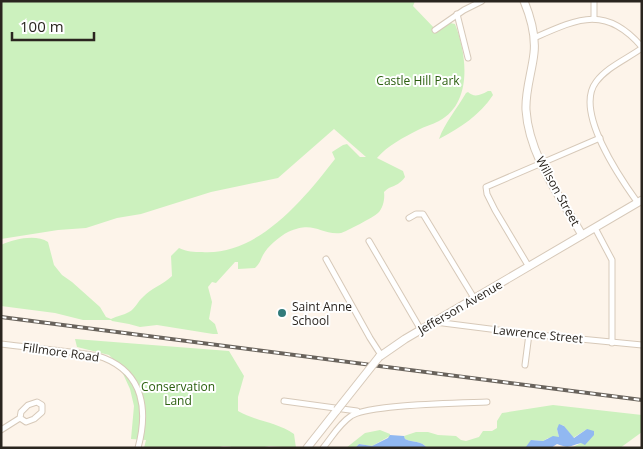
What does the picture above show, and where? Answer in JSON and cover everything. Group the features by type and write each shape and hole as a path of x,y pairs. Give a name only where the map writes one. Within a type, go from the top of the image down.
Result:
{"main road":[{"name":"Willson Street","path":"524,1 532,24 534,38 534,52 526,108 529,130 541,163 582,235"},
{"name":"Jefferson Avenue","path":"307,448 380,356 474,298 640,202"}],"street":[{"path":"435,30 456,14 482,1"},
{"path":"594,1 594,19"},
{"path":"456,14 468,58"},
{"path":"534,38 566,24 602,19 616,24 642,47 595,82 590,98 590,108 600,138 626,185 640,202"},
{"path":"529,267 495,210 485,190 486,187 576,150 600,138"},
{"path":"410,218 416,214 423,214 474,298"},
{"path":"595,228 612,260 612,343"},
{"path":"369,241 421,330"},
{"path":"326,259 380,356"},
{"name":"Lawrence Street","path":"435,322 529,334 642,345"},
{"path":"525,365 529,334"},
{"name":"Fillmore Road","path":"1,344 95,356 118,366 134,383 143,405 142,431 138,448"},
{"path":"284,401 359,412 391,407 487,402"},
{"path":"1,430 20,418 21,412 28,405 37,402 42,405 42,412 34,419 26,422 20,418"},
{"path":"323,448 344,422 359,412"}],"green space":[{"name":"Castle Hill Park","path":"1,1 415,1 413,6 437,31 450,23 455,24 464,63 462,90 458,102 450,113 439,121 396,142 377,158 403,171 405,177 384,192 383,203 378,213 341,233 305,227 288,232 267,249 255,268 238,269 238,262 235,262 216,283 212,282 208,287 212,302 209,319 215,324 218,334 157,325 140,327 111,320 83,320 55,313 1,306 1,245 18,239 31,238 48,242 54,265 62,275 100,307 106,317 111,319 131,311 146,294 172,276 171,256 179,248 193,252 223,251 242,245 261,235 294,207 335,159 332,152 347,144 360,157 366,157 334,129 278,178 211,192 141,214 117,218 86,228 58,230 1,239"},
{"path":"491,91 493,95 476,115 462,126 439,139 466,93 478,95"},
{"name":"Conservation Land","path":"75,339 229,351 244,376 238,397 238,411 294,434 296,448 269,446 234,448 222,446 218,448 144,448 146,440 131,439 134,406 130,389 119,365 109,355 77,347"},
{"path":"553,405 642,415 642,432 620,448 571,448 581,443 587,429 573,438 563,425 557,429 559,437 548,438 543,441 532,440 525,448 427,448 425,445 405,439 404,436 416,432 428,432 438,435 456,436 466,441 479,437 483,431 492,431 497,428 497,421 502,413"},
{"path":"380,430 390,434 390,436 372,446 359,444 355,448 346,448 365,433"}],"water":[{"path":"559,424 564,426 574,438 587,429 594,431 594,435 585,445 581,443 567,447 557,444 551,448 525,448 531,440 543,441 553,436 559,437 557,429"},
{"path":"390,435 404,436 405,439 425,445 427,448 355,448 359,444 372,446 388,438"}],"railway":[{"path":"1,317 642,400"}],"place":[{"name":"Saint Anne School","path":"282,313"}]}
